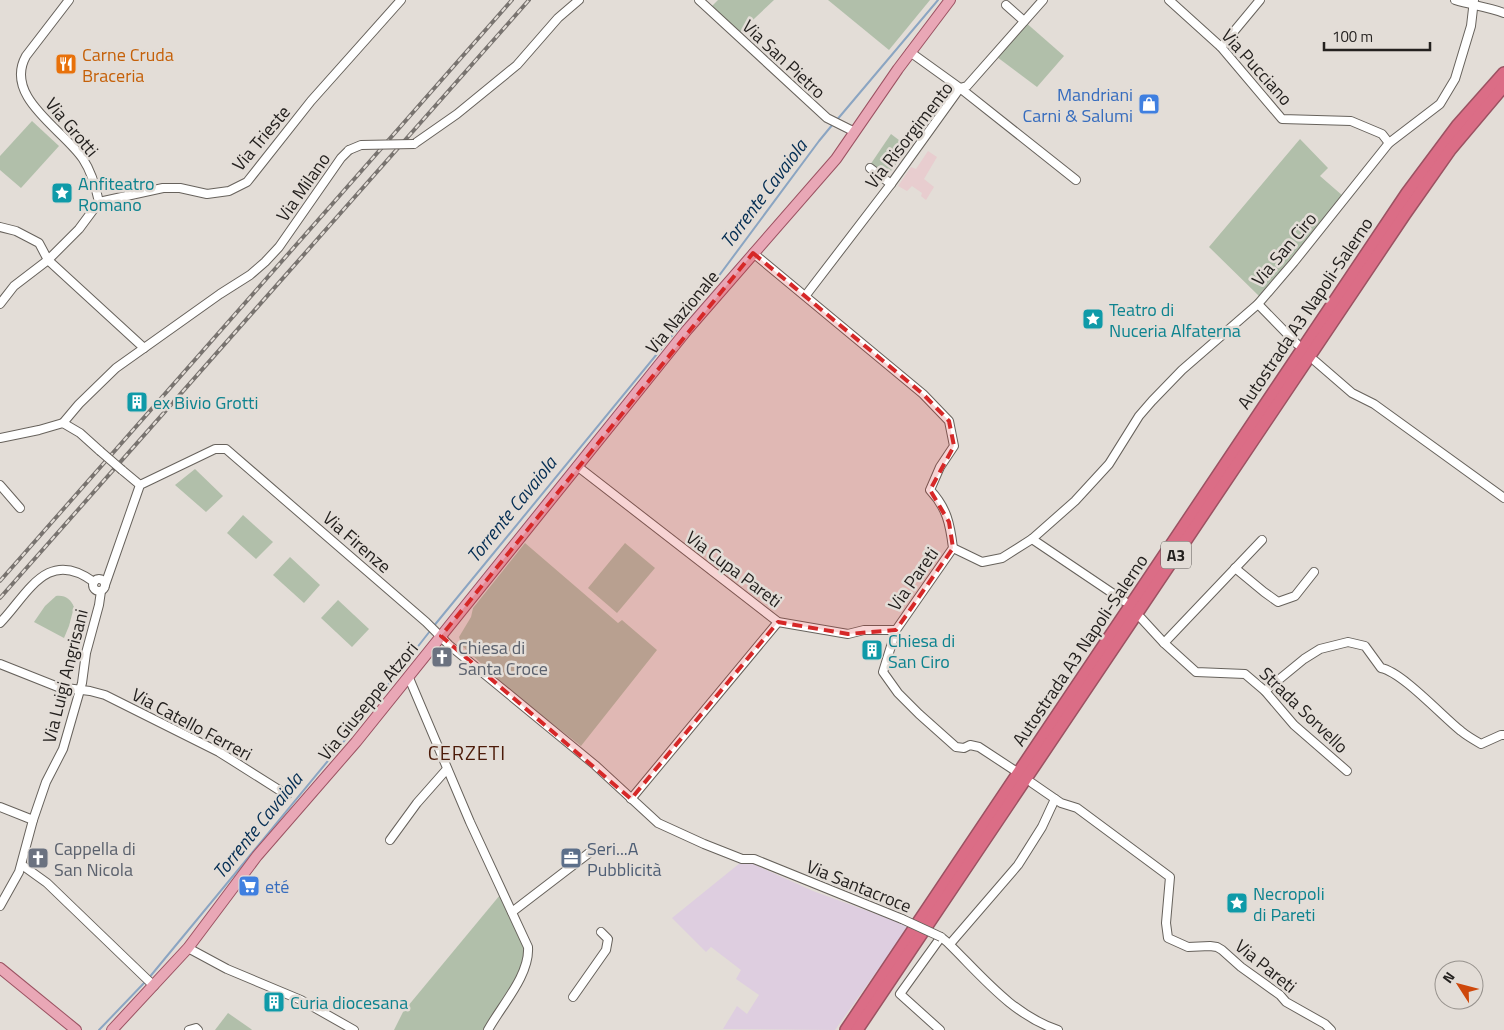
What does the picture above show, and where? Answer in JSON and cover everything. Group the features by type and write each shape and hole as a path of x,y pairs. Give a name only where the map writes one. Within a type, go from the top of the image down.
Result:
{"highway":[{"name":"Autostrada A3 Napoli-Salerno","path":"846,1030 1407,193 1457,126 1504,73"},
{"name":"Autostrada A3 Napoli-Salerno","path":"857,1030 1405,214 1450,150 1504,86"}],"main road":[{"name":"Via Nazionale","path":"438,637 687,330 819,178 850,130 950,0"},
{"name":"Via Giuseppe Atzori","path":"112,1030 152,984 188,948 257,856 409,678 438,637"},
{"path":"0,968 76,1030"}],"street":[{"name":"Via Grotti","path":"69,0 26,56 22,62 21,72 24,89 28,97 42,116 83,159 99,202"},
{"name":"Via Trieste","path":"99,202 163,188 180,188 207,194 229,191 247,182 311,101 400,0"},
{"name":"Via Milano","path":"63,423 79,404 116,368 250,275 265,262 279,247 348,150 361,145 414,144 457,114 517,65 555,22 579,0"},
{"name":"Via San Pietro","path":"699,0 827,118 850,130"},
{"name":"Via Risorgimento","path":"806,295 891,184 960,88 967,86 1043,0"},
{"name":"Via Pucciano","path":"1169,0 1221,47 1282,119 1351,120 1382,134 1389,143"},
{"path":"1221,47 1260,0"},
{"path":"1455,0 1474,3 1504,13"},
{"name":"Via San Ciro","path":"953,548 982,562 1002,558 1032,539 1075,501 1109,464 1152,401 1188,365 1258,304 1389,143 1440,104 1455,79 1471,26 1474,3"},
{"path":"1006,5 1024,21"},
{"path":"910,52 960,88 1076,180"},
{"path":"870,168 891,184"},
{"path":"0,304 14,286 48,260 86,222 99,202"},
{"path":"0,227 16,231 39,243 48,260 144,348"},
{"name":"Via Pareti","path":"753,253 924,394 949,421 954,446 940,467 930,490 939,500 949,522 953,548 896,630 884,672 898,693 956,747 964,748 970,745 979,747 1014,770"},
{"path":"1258,304 1297,344"},
{"path":"1314,361 1352,394 1374,404 1504,498"},
{"path":"0,438 63,423 80,433 140,486"},
{"name":"Via Firenze","path":"140,486 206,453 221,448 226,449 426,622 438,637"},
{"name":"Via Cupa Pareti","path":"577,466 778,622 848,634 864,630 896,630"},
{"path":"0,485 20,508"},
{"name":"Via Luigi Angrisani","path":"0,906 22,865 33,820 46,782 63,749 85,669 86,652 99,605 100,584 112,564 140,486"},
{"path":"1032,539 1124,601"},
{"path":"1164,643 1262,540"},
{"path":"1236,568 1278,602 1295,596 1314,572"},
{"path":"0,624 36,581 45,574 64,569 82,574 100,584"},
{"name":"Strada Sorvello","path":"1141,618 1164,643 1196,672 1245,674 1265,691 1294,725 1347,771"},
{"path":"631,799 778,622"},
{"name":"Via Santacroce","path":"438,637 595,765 658,823 742,859 754,859 902,919 940,937 950,944 988,983 1024,1015 1042,1025 1058,1030"},
{"path":"1265,691 1304,659 1320,649 1348,642 1365,646 1381,668 1389,670 1462,732 1481,744 1504,735"},
{"name":"Via Catello Ferreri","path":"0,664 58,687 105,695 219,752 287,795"},
{"path":"409,678 470,822 528,946 524,973 488,1030"},
{"path":"390,840 417,803 447,769"},
{"name":"Via Pareti","path":"1032,783 1061,803 1076,808 1170,877 1166,924 1168,938 1188,947 1217,947 1241,967 1280,994 1286,1002 1325,1024 1331,1030"},
{"path":"950,944 1018,865 1042,827 1055,799"},
{"path":"0,807 33,820"},
{"path":"512,912 589,853"},
{"path":"22,865 46,883 152,984"},
{"path":"574,997 606,950 608,939 601,932"},
{"path":"940,937 900,994 934,1027 940,1030"},
{"path":"188,948 227,969 301,1000 354,1030"}],"highlighted area":[{"path":"753,253 923,394 949,421 954,446 930,490 949,522 953,548 896,630 848,634 778,622 631,799 441,636"}],"shaded area":[{"path":"928,151 937,157 924,179 934,187 926,200 921,196 922,193 912,186 907,191 898,186 911,167 916,169"},
{"path":"740,863 753,864 813,891 909,926 835,1030 723,1029 737,1006 747,1014 759,995 736,979 741,970 711,947 706,952 672,918"}],"green space":[{"path":"718,0 774,0 737,35 710,8"},
{"path":"828,0 930,0 889,50"},
{"path":"1024,21 1064,56 1037,87 997,57"},
{"path":"32,121 59,146 21,188 0,170 0,156"},
{"path":"891,134 908,147 886,178 870,165"},
{"path":"1300,139 1328,168 1320,176 1343,196 1259,296 1209,247"},
{"path":"195,469 223,496 206,512 175,485"},
{"path":"243,515 273,542 256,559 227,533"},
{"path":"525,543 618,623 622,620 657,650 581,746 518,697 462,646 459,637 471,617 473,608"},
{"path":"625,543 655,568 617,613 588,588"},
{"path":"290,557 320,585 304,603 273,575"},
{"path":"56,596 67,598 74,607 64,638 34,622 45,606"},
{"path":"338,600 369,629 352,647 321,618"},
{"path":"500,895 523,943 523,962 519,974 483,1030 394,1030 403,1012"},
{"path":"228,1013 251,1029 252,1030 215,1030"}],"waterway":[{"name":"Torrente Cavaiola","path":"836,121 938,0"},
{"name":"Torrente Cavaiola","path":"433,627 698,304 833,124"},
{"name":"Torrente Cavaiola","path":"148,979 341,745 430,631"},
{"name":"Torrente Cavaiola","path":"99,1030 145,982"}],"railway":[{"path":"0,581 512,0"},
{"path":"0,598 529,0"}],"place":[{"name":"Carne Cruda Braceria","path":"66,64"},
{"name":"Mandriani Carni & Salumi","path":"1149,104"},
{"name":"Anfiteatro Romano","path":"62,193"},
{"name":"Teatro di Nuceria Alfaterna","path":"1093,319"},
{"name":"ex Bivio Grotti","path":"137,402"},
{"name":"Chiesa di San Ciro","path":"872,650"},
{"name":"Chiesa di Santa Croce","path":"442,657"},
{"name":"Cappella di San Nicola","path":"38,858"},
{"name":"Seri...A Pubblicità","path":"571,858"},
{"name":"eté","path":"249,886"},
{"name":"Necropoli di Pareti","path":"1237,903"},
{"name":"Curia diocesana","path":"274,1002"}],"district":[{"name":"CERZETI","path":"467,752"}]}
